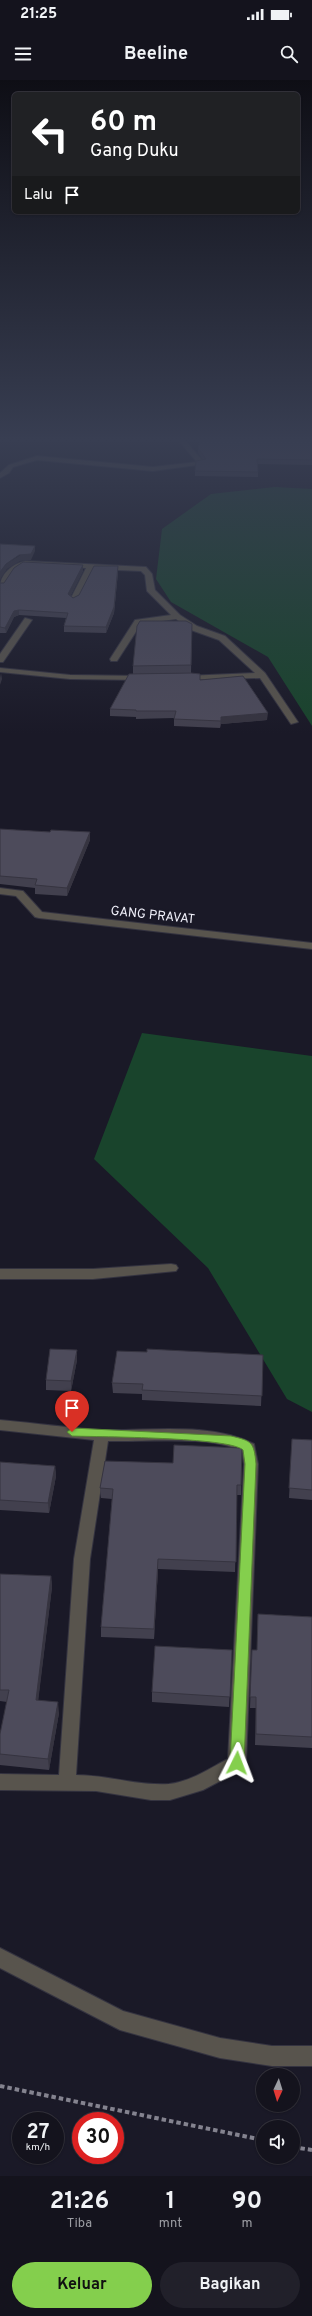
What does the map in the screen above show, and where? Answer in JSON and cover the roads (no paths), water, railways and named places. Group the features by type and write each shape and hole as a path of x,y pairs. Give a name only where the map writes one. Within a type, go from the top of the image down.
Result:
{"street":[{"path":"0,586 12,570 22,563 143,569 148,574 151,591 177,617 194,628 222,638 262,675 294,722"},
{"path":"74,600 91,566"},
{"path":"114,659 138,622 177,617"},
{"path":"0,660 28,620"},
{"path":"0,670 70,677 154,678"},
{"path":"177,678 262,675"},
{"name":"GANG PRAVAT","path":"0,891 19,893 39,915 312,946"},
{"path":"0,1274 93,1274 171,1268"},
{"path":"0,1425 102,1435 231,1440 244,1444 249,1448 251,1464 237,1763 197,1784 170,1792 151,1792 96,1783 0,1782"},
{"path":"67,1783 82,1560 102,1435"},
{"path":"0,1958 120,2020 220,2048 272,2056 312,2056"}]}
